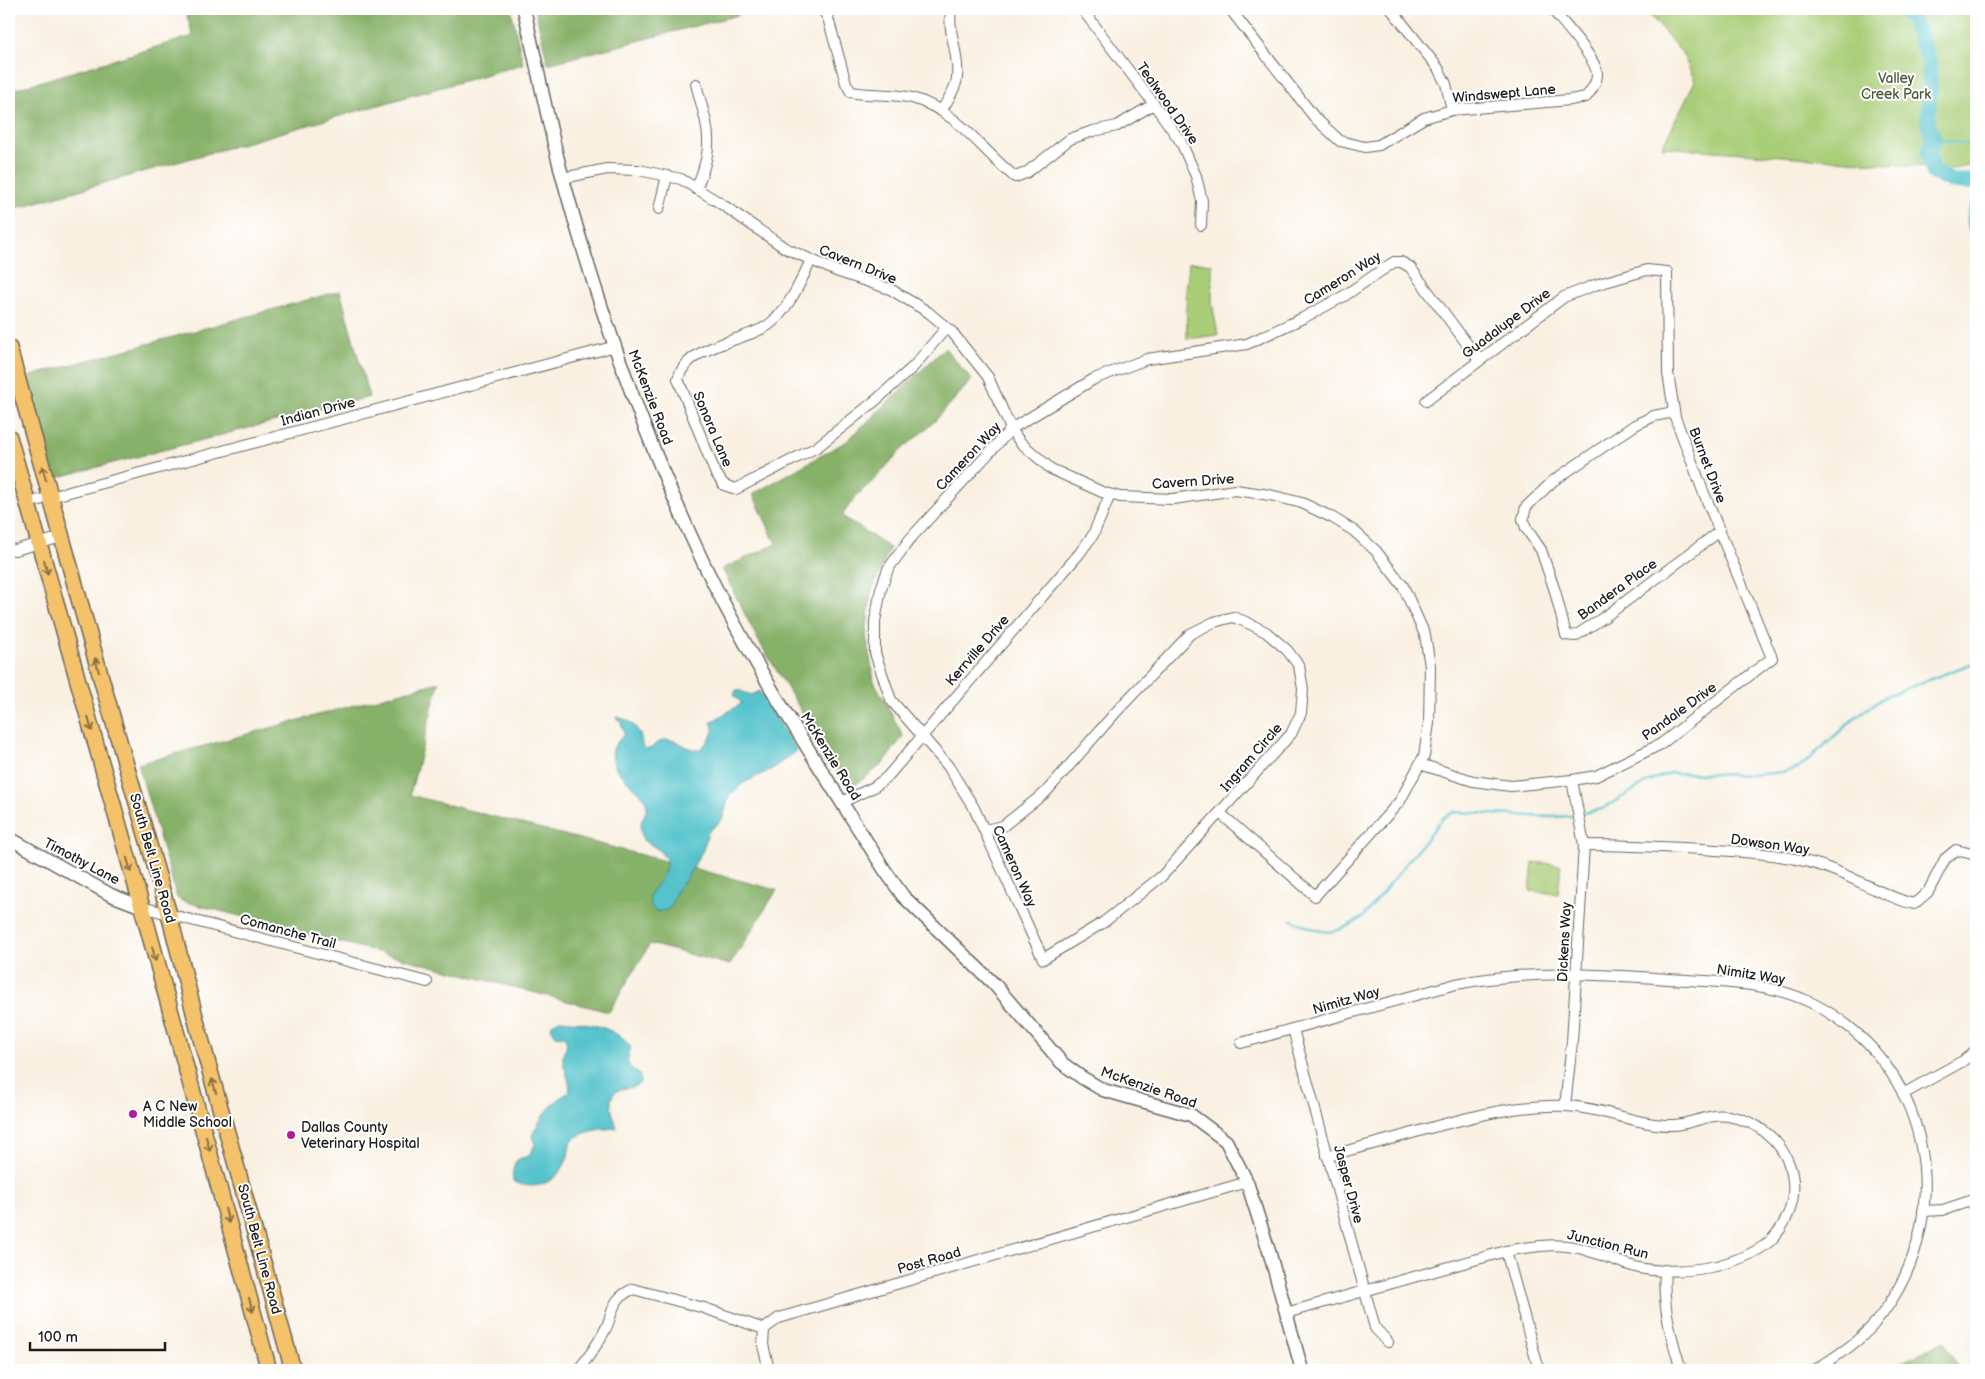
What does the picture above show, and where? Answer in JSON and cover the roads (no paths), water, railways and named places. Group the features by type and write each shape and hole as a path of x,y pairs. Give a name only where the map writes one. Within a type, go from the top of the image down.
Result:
{"main road":[{"name":"South Belt Line Road","path":"9,348 169,914 198,1028 293,1370"},
{"name":"South Belt Line Road","path":"9,437 142,907 269,1370"}],"street":[{"name":"McKenzie Road","path":"524,9 546,112 580,237 616,346 652,445 690,535 736,626 776,696 903,896 995,985 1062,1063 1103,1090 1191,1115 1226,1141 1247,1182 1302,1370"},
{"path":"822,9 828,18 846,82 851,92 864,95 890,95 912,98 942,110 959,122 1015,176 1026,173 1070,139 1093,131 1117,126 1154,104"},
{"path":"942,110 957,81 958,61 951,36 951,9"},
{"name":"Tealwood Drive","path":"1082,9 1181,142 1196,176 1202,201 1201,225"},
{"name":"Windswept Lane","path":"1230,9 1315,118 1340,141 1364,147 1380,144 1424,118 1452,110 1586,97 1594,86 1597,74 1593,62 1552,9"},
{"path":"1391,9 1438,68 1446,84 1452,110"},
{"path":"696,84 710,139 705,168 696,188"},
{"name":"Cavern Drive","path":"563,178 607,169 640,170 681,179 720,202 785,248 836,271 890,289 928,312 946,328 988,377 1011,429 1020,442 1051,469 1120,498 1173,499 1234,490 1270,495 1302,503 1333,518 1354,532 1376,551 1402,586 1425,635 1430,666 1430,723 1424,756 1400,802 1315,896 1220,813"},
{"path":"659,209 668,176"},
{"name":"Sonora Lane","path":"811,260 797,290 768,325 700,354 689,360 680,372 678,379 715,472 724,485 736,489 817,447 875,401 914,366 946,328"},
{"name":"Cameron Way","path":"1043,959 974,808 948,766 891,700 875,653 876,621 881,589 888,569 910,539 1011,429 1094,379 1147,359 1247,344 1303,318 1344,296 1394,262 1401,262 1410,267 1479,360"},
{"name":"Guadalupe Drive","path":"1426,401 1564,297 1595,285 1647,270 1667,272"},
{"name":"Burnet Drive","path":"1667,272 1668,373 1674,412 1703,491 1772,658"},
{"name":"Indian Drive","path":"28,503 616,346"},
{"name":"Bandera Place","path":"1674,412 1654,416 1635,425 1553,481 1526,507 1523,519 1526,528 1541,550 1555,591 1566,635 1575,636 1606,616 1720,531"},
{"name":"Kerrville Drive","path":"842,802 874,787 888,777 1079,554 1093,535 1110,495"},
{"path":"9,549 15,550 62,537"},
{"name":"Ingram Circle","path":"984,830 1003,826 1046,792 1116,712 1190,634 1214,622 1233,617 1266,632 1287,650 1299,666 1303,689 1301,712 1291,734 1162,876 1104,922 1043,959"},
{"name":"Pandale Drive","path":"1420,764 1473,781 1511,786 1596,776 1661,744 1772,658"},
{"name":"Dickens Way","path":"1565,1106 1572,1042 1584,845 1572,780"},
{"name":"Timothy Lane","path":"9,838 111,895 142,907"},
{"name":"Dowson Way","path":"1584,845 1682,848 1786,857 1820,865 1860,881 1895,900 1914,904 1928,892 1945,859 1956,850 1976,855"},
{"name":"Comanche Trail","path":"142,907 427,982"},
{"name":"Nimitz Way","path":"1241,1043 1465,982 1492,977 1532,974 1576,973 1739,983 1787,993 1812,1003 1859,1036 1883,1061 1903,1094 1918,1133 1926,1180 1922,1231 1906,1276 1882,1314 1850,1348 1815,1370"},
{"name":"Jasper Drive","path":"1293,1029 1375,1328 1388,1342"},
{"path":"1903,1094 1963,1061 1976,1050"},
{"name":"Junction Run","path":"1286,1313 1506,1251 1538,1246 1574,1247 1637,1268 1675,1270 1715,1266 1749,1255 1772,1240 1788,1217 1795,1189 1789,1162 1775,1139 1754,1123 1726,1115 1701,1118 1675,1125 1648,1123 1604,1111 1565,1106 1530,1107 1491,1112 1327,1156"},
{"name":"Post Road","path":"764,1329 779,1318 1247,1182"},
{"path":"1923,1211 1943,1210 1976,1198"},
{"path":"1506,1251 1539,1370"},
{"path":"1665,1270 1663,1290 1666,1318 1681,1370"},
{"path":"578,1370 606,1329 616,1302 623,1294 633,1289 704,1308 764,1329 763,1345 770,1370"}],"water":[{"path":"736,690 750,694 759,691 797,751 772,769 742,784 729,797 722,820 708,832 703,850 685,881 677,889 671,907 663,911 656,911 651,907 650,898 653,889 664,873 666,859 658,849 643,840 641,826 647,808 646,802 619,772 612,758 616,744 624,734 621,723 616,717 625,719 637,729 644,749 650,749 665,740 672,740 689,748 700,749 714,730 711,722 741,704 734,696"},
{"path":"560,1020 599,1026 609,1030 625,1041 631,1048 628,1056 629,1066 639,1073 641,1082 635,1086 618,1091 611,1099 617,1128 593,1131 576,1137 571,1143 567,1159 558,1174 545,1183 529,1186 513,1181 513,1170 516,1162 518,1159 530,1155 535,1144 532,1136 538,1123 552,1105 569,1092 570,1088 563,1058 566,1041 563,1036 555,1035 551,1027 552,1024"}],"waterway":[{"path":"1904,9 1912,20 1929,61 1928,124 1934,139 1928,154 1934,173 1952,181 1976,182"},
{"path":"1934,139 1976,145"},
{"path":"1976,198 1968,215 1968,227 1976,244"},
{"path":"1583,813 1602,809 1651,780 1670,773 1751,775 1783,772 1799,768 1857,716 1886,696 1976,662"},
{"path":"1292,920 1320,931 1328,932 1343,928 1363,917 1444,817 1454,812 1550,817 1571,816"}],"place":[{"name":"A C New Middle School","path":"133,1114"},
{"name":"Dallas County Veterinary Hospital","path":"291,1135"}],"park label":[{"name":"Valley Creek Park","path":"1896,86"}]}
